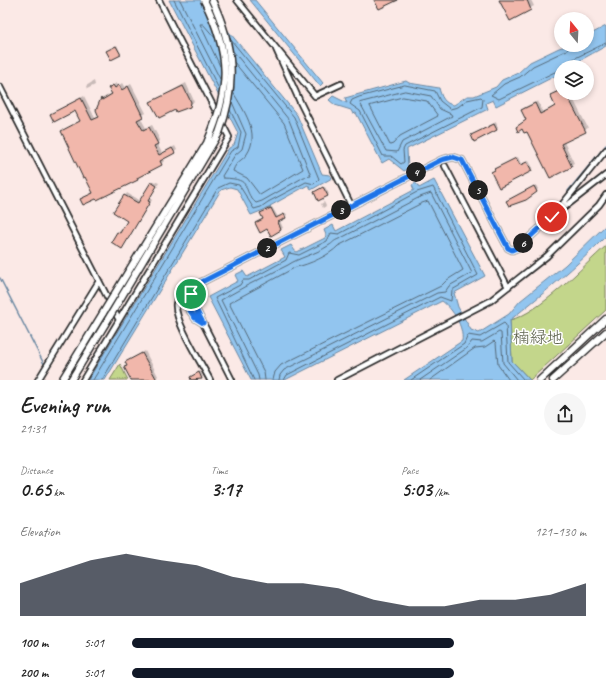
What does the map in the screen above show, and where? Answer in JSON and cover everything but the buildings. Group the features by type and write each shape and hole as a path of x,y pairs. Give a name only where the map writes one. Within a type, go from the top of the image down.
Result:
{"street":[{"path":"83,380 229,137 159,0"},
{"path":"62,380 207,143 217,120 224,96 224,62 219,35 204,0"},
{"path":"71,380 219,133 226,114 232,76 226,34 212,0"},
{"path":"236,0 315,96 340,84"},
{"path":"276,48 301,104 351,205"},
{"path":"0,87 119,320"},
{"path":"552,217 606,150"},
{"path":"210,380 178,316 176,306 184,291 441,160 453,157 462,160 508,248 512,250 519,247 552,217 606,175"},
{"path":"445,166 508,287"},
{"path":"337,380 490,301 547,256 599,205 606,195"},
{"path":"38,380 99,281"},
{"path":"191,294 190,298 232,380"},
{"path":"180,296 195,318 203,323"},
{"path":"542,379 606,319"},
{"path":"553,380 606,332"}],"green space":[{"name":"楠緑地","path":"606,246 606,310 530,380 512,361 510,320 522,316 547,299"},
{"path":"120,364 128,380 110,380"}],"water":[{"path":"169,0 203,0 297,115 322,174 330,175 332,178 311,190 308,185 270,206 271,207 251,215 237,189 230,187 221,190 105,380 88,380 229,148 234,145 238,133"},
{"path":"250,0 255,0 323,83 320,86"},
{"path":"606,26 606,46 581,60 554,60 554,77 496,106 493,100 486,103 488,109 407,149 408,169 404,171 389,159 382,163 356,113 353,114 351,110 335,105 329,100 333,96 347,103 345,98 406,81 409,83 439,88 445,101 454,105 467,96 474,96 496,87 502,80 518,73 530,62 554,50 554,52 594,52 594,32"},
{"path":"434,180 485,276 454,293 458,307 471,330 479,333 509,314 520,301 565,265 606,225 606,236 595,247 560,280 510,320 512,361 530,380 404,380 462,341 461,330 454,313 442,301 285,380 251,380 208,297 238,281 235,275 243,271 247,277 285,257 281,250 291,245 297,252 325,238 326,235 324,230 333,225 336,231 414,190 412,185 416,183 419,188"}],"waterway":[{"path":"568,191 606,145"},
{"path":"0,278 44,364"}],"route":[{"path":"191,294 190,298 203,323 195,318 180,296 184,291 441,160 453,157 462,160 508,248 512,250 519,247 552,217"}]}
